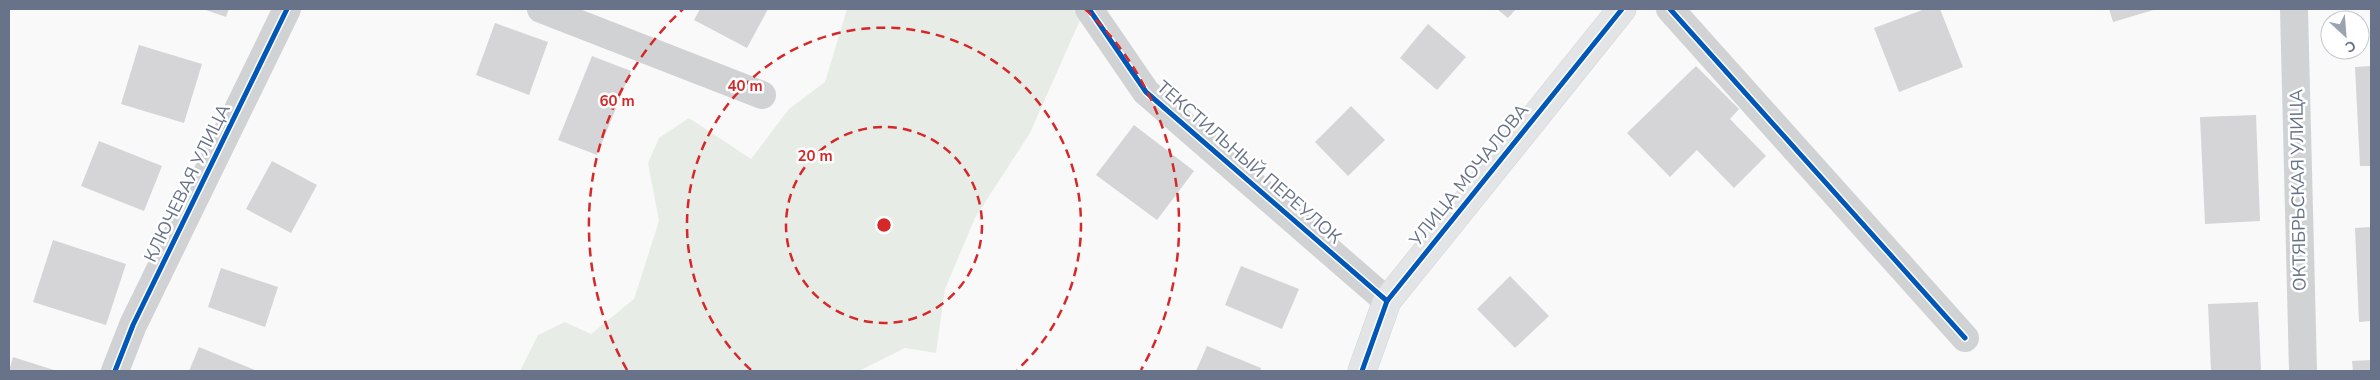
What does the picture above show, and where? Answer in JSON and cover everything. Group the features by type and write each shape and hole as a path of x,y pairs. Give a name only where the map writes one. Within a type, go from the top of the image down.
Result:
{"street":[{"name":"КЛЮЧЕВАЯ УЛИЦА","path":"115,371 133,325 287,9"},
{"path":"541,9 762,95"},
{"name":"ТЕКСТИЛЬНЫЙ ПЕРЕУЛОК","path":"1089,9 1146,92 1387,300"},
{"name":"УЛИЦА МОЧАЛОВА","path":"1362,371 1387,300 1622,9"},
{"path":"1670,9 1965,338"},
{"name":"ОКТЯБРЬСКАЯ УЛИЦА","path":"2294,9 2303,371"}],"shaded area":[{"path":"847,9 1085,9 1030,133 975,218 945,289 936,353 905,348 859,371 520,371 538,335 565,322 591,334 634,299 659,221 648,163 659,138 689,118 751,159 789,109 825,82"}],"building":[{"path":"203,9 229,9 226,17"},
{"path":"700,9 768,9 747,48 694,20"},
{"path":"1497,9 1516,9 1508,18"},
{"path":"1925,9 1940,9 1963,67 1899,92 1874,28"},
{"path":"2109,9 2157,9 2113,22"},
{"path":"495,23 548,42 529,95 476,75"},
{"path":"1428,24 1466,57 1437,90 1400,58"},
{"path":"139,45 202,64 184,123 121,104"},
{"path":"592,56 631,71 597,155 558,140"},
{"path":"1696,66 1739,109 1730,119 1766,156 1734,188 1697,150 1670,177 1627,133"},
{"path":"2371,66 2371,166 2360,166 2355,67"},
{"path":"1351,106 1385,140 1348,176 1315,142"},
{"path":"2256,115 2260,221 2205,224 2200,117"},
{"path":"1134,125 1194,171 1157,220 1096,175"},
{"path":"99,141 162,166 144,211 81,186"},
{"path":"272,161 317,185 291,233 246,209"},
{"path":"2371,227 2371,321 2359,322 2355,228"},
{"path":"53,240 126,264 106,325 33,302"},
{"path":"1241,266 1299,289 1282,329 1225,305"},
{"path":"221,268 278,287 265,327 208,307"},
{"path":"1510,276 1549,316 1515,348 1477,309"},
{"path":"2258,302 2261,371 2211,371 2208,304"},
{"path":"1207,346 1261,368 1260,371 1196,371"},
{"path":"199,347 257,371 189,371"},
{"path":"13,357 57,371 9,371"},
{"path":"2371,360 2371,371 2353,371 2352,361"}],"cycle path":[{"path":"115,371 133,325 287,9"},
{"path":"1089,9 1146,92 1387,301"},
{"path":"1362,371 1387,301 1622,9"},
{"path":"1670,9 1965,338"}]}
